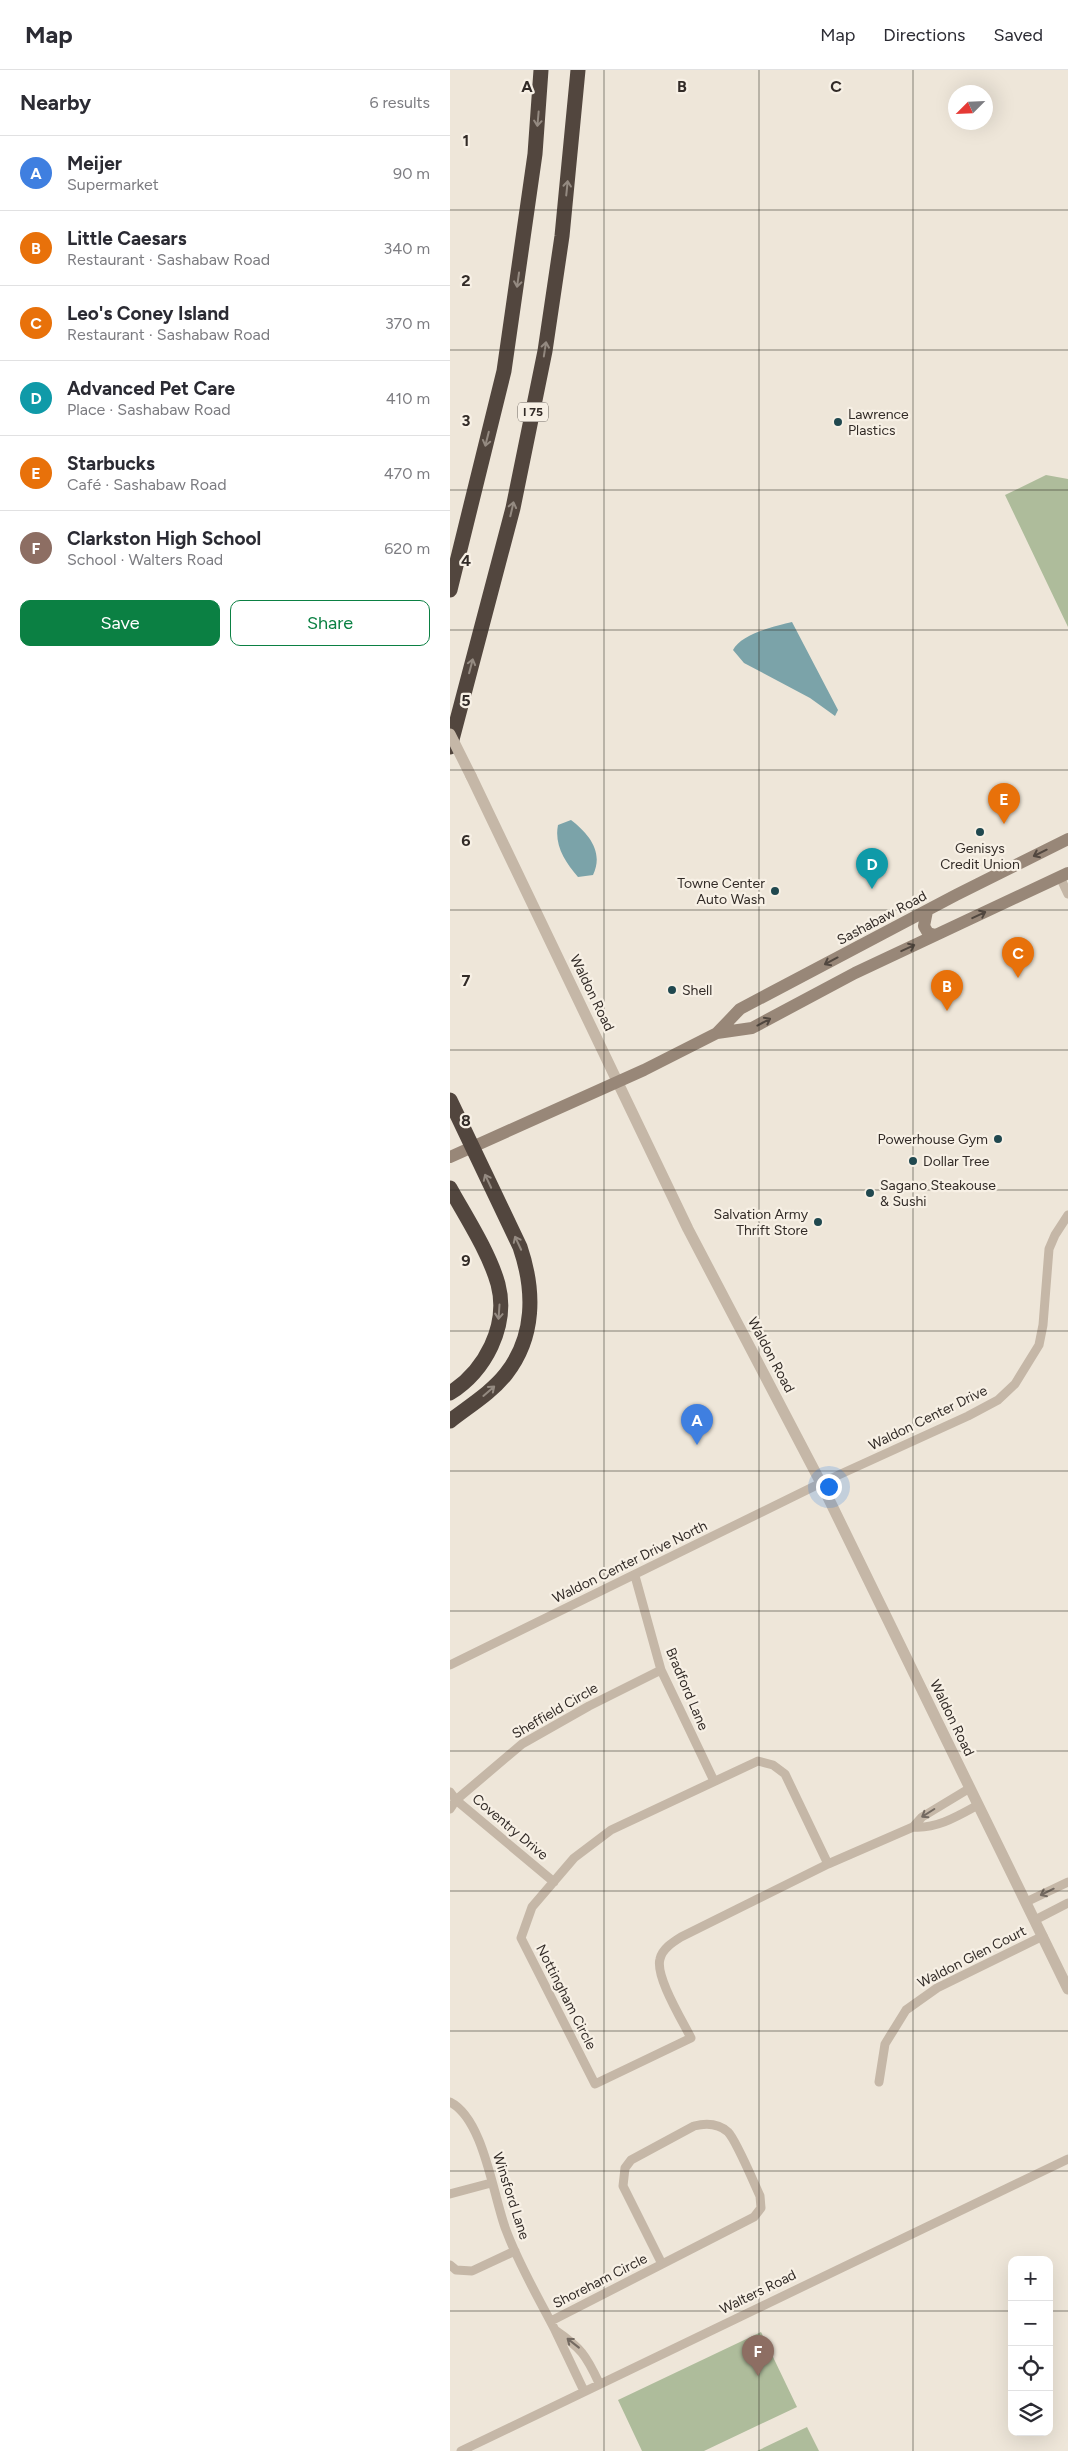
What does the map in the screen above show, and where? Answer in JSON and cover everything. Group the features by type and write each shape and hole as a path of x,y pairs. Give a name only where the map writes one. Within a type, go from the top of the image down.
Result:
{"highway":[{"path":"450,590 504,371 534,154 542,70"},
{"name":"I 75","path":"450,747 513,508 545,351 562,236 578,70"},
{"path":"450,1100 520,1248 527,1267 531,1303 530,1319 521,1349 505,1375 484,1395 450,1420"},
{"path":"450,1188 492,1268 498,1285 500,1302 498,1326 490,1350 473,1375 450,1393"}],"main road":[{"name":"Sashabaw Road","path":"717,1033 740,1009 1068,840"},
{"name":"Sashabaw Road","path":"450,1157 618,1082 717,1033 752,1028 855,972 1064,875"},
{"path":"927,911 924,926 928,933 935,935"},
{"path":"782,987 793,1006"}],"street":[{"name":"Waldon Road","path":"450,734 688,1229 821,1483 1068,1990"},
{"path":"1064,875 1068,894"},
{"name":"Waldon Center Drive","path":"821,1483 968,1416 998,1400 1014,1384 1039,1345 1043,1326 1049,1249 1055,1235 1068,1216"},
{"name":"Waldon Center Drive North","path":"450,1665 635,1576 821,1483"},
{"name":"Bradford Lane","path":"635,1576 661,1670 714,1781"},
{"name":"Sheffield Circle","path":"450,1809 456,1800 522,1744 589,1706 661,1670"},
{"name":"Nottingham Circle","path":"828,1864 785,1774 773,1765 758,1761 611,1830 574,1858 532,1907 521,1938 595,2084 690,2038 660,1973 660,1958 667,1947 681,1937 828,1864 913,1827 922,1817 970,1788"},
{"name":"Coventry Drive","path":"450,1792 456,1800 554,1882"},
{"name":"Nottingham Circle","path":"913,1827 926,1828 978,1805"},
{"path":"1026,1902 1068,1882"},
{"path":"1035,1920 1068,1903"},
{"name":"Waldon Glen Court","path":"879,2082 885,2044 906,2010 937,1988 1043,1936"},
{"name":"Winsford Lane","path":"450,2102 459,2107 470,2123 480,2146 506,2230 584,2391"},
{"name":"Shoreham Circle","path":"551,2322 754,2218 761,2208 760,2196 729,2133 717,2125 704,2123 694,2126 630,2160 625,2168 623,2186 662,2264"},
{"name":"Walters Road","path":"461,2451 1068,2159"},
{"path":"450,2194 491,2183"},
{"path":"450,2265 456,2270 472,2271 515,2251"},
{"name":"Winsford Lane","path":"555,2330 578,2347 599,2384"}],"green space":[{"path":"1046,475 1068,479 1068,627 1005,495"},
{"path":"761,2332 797,2407 704,2451 642,2451 618,2400"},
{"path":"807,2427 819,2451 757,2451"}],"water":[{"path":"792,622 838,710 835,716 810,698 744,663 733,650 743,639 751,635 768,628"},
{"path":"571,820 589,837 596,851 596,867 593,875 578,877 559,846 558,825"}],"place":[{"name":"Lawrence Plastics","path":"838,422"},
{"name":"Starbucks","path":"1004,824"},
{"name":"Genisys Credit Union","path":"980,832"},
{"name":"Advanced Pet Care","path":"872,889"},
{"name":"Towne Center Auto Wash","path":"775,891"},
{"name":"Leo's Coney Island","path":"1018,978"},
{"name":"Shell","path":"672,990"},
{"name":"Little Caesars","path":"947,1011"},
{"name":"Powerhouse Gym","path":"998,1139"},
{"name":"Dollar Tree","path":"913,1161"},
{"name":"Sagano Steakouse & Sushi","path":"870,1193"},
{"name":"Salvation Army Thrift Store","path":"818,1222"},
{"name":"Meijer","path":"697,1445"},
{"name":"Clarkston High School","path":"758,2376"}]}
